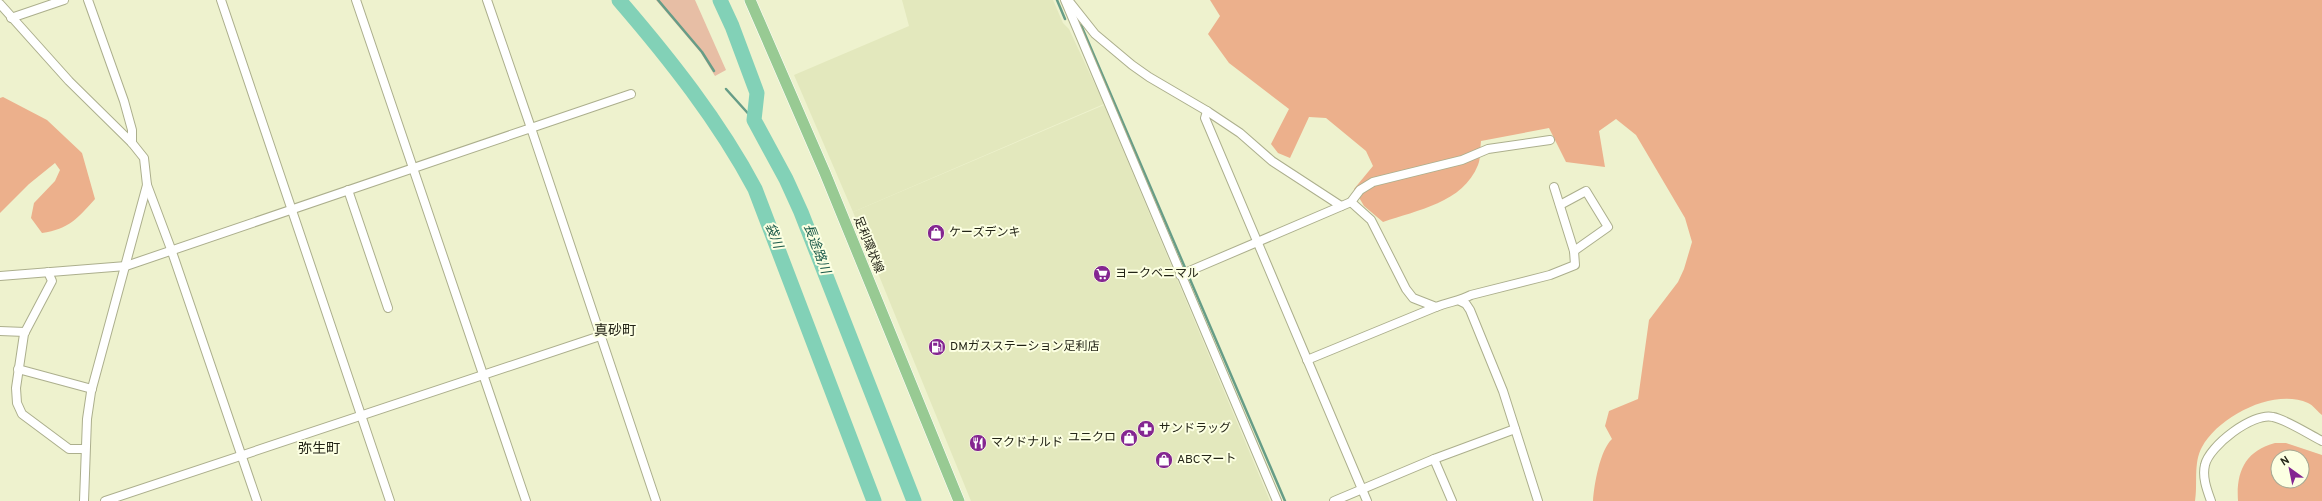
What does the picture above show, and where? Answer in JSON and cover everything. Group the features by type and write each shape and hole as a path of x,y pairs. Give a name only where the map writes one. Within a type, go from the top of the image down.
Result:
{"main road":[{"name":"足利環状線","path":"750,0 825,173 959,501"}],"street":[{"path":"11,18 64,0"},
{"path":"88,0 124,101 132,130 132,143"},
{"path":"221,0 390,501"},
{"path":"356,0 526,501"},
{"path":"488,0 656,501"},
{"path":"1064,0 1277,501"},
{"path":"1068,0 1095,34 1132,65 1240,133 1272,161 1341,206"},
{"path":"0,4 11,18 70,81 132,143 144,158 147,185 171,249 257,501"},
{"path":"0,276 126,266 171,249 630,94"},
{"path":"1207,111 1205,118 1367,501"},
{"path":"1180,275 1351,202 1360,190 1373,182 1462,160 1488,149 1550,140"},
{"path":"84,501 87,419 92,389 147,185"},
{"path":"1307,360 1448,302 1460,301 1471,295 1572,268 1576,264 1574,251 1554,187"},
{"path":"348,190 388,308"},
{"path":"1560,205 1586,192 1608,227 1574,251"},
{"path":"1351,202 1370,220 1406,289 1413,298 1436,307"},
{"path":"48,272 52,281 25,332 18,369 16,388 17,403 22,414 69,449 86,449"},
{"path":"1460,301 1466,304 1470,310 1503,391 1538,493 1538,501"},
{"path":"0,331 25,332"},
{"path":"105,501 124,498 242,456 600,336"},
{"path":"18,369 92,389"},
{"path":"2211,501 2206,485 2205,465 2213,451 2244,424 2254,418 2273,417 2322,442"},
{"path":"1334,501 1434,459 1515,429"},
{"path":"1434,459 1452,501"}],"shaded area":[{"path":"656,0 695,0 726,70 715,76 701,53"},
{"path":"902,0 1053,0 1063,23 1069,29 1104,104 853,212 794,75 909,26"},
{"path":"1210,0 2322,0 2322,415 2308,403 2294,399 2279,399 2264,402 2234,416 2221,425 2210,436 2199,453 2195,501 1593,501 1596,477 1601,459 1604,451 1612,439 1605,426 1609,411 1638,399 1649,320 1678,282 1684,269 1692,242 1685,218 1636,135 1616,119 1599,131 1605,167 1566,162 1549,128 1481,141 1478,165 1471,178 1462,188 1450,197 1438,203 1383,222 1364,206 1354,189 1373,166 1366,151 1326,118 1309,117 1290,158 1278,153 1271,144 1289,109 1229,63 1208,34 1220,16"},
{"path":"3,97 47,120 82,153 95,199 72,222 59,229 42,233 31,218 34,203 55,181 60,170 55,163 29,184 0,213 0,98"},
{"path":"1104,105 1270,501 971,501 853,212"},
{"path":"2275,443 2286,443 2304,449 2270,449 2270,489 2310,489 2310,451 2322,455 2322,501 2238,501 2241,472 2244,464 2256,451"}],"waterway":[{"name":"袋川","path":"619,0 675,67 726,139 755,189 874,501"},
{"path":"658,0 702,52 714,71"},
{"name":"長途路川","path":"720,0 732,26 757,93 754,120 786,179 801,212 914,501"},
{"path":"1057,0 1065,19"},
{"path":"1081,25 1285,501"},
{"path":"726,89 754,120"}],"place":[{"name":"ケーズデンキ","path":"936,233"},
{"name":"ヨークベニマル","path":"1102,274"},
{"name":"DMガスステーション足利店","path":"937,347"},
{"name":"サンドラッグ","path":"1146,429"},
{"name":"ユニクロ","path":"1129,438"},
{"name":"マクドナルド","path":"978,443"},
{"name":"ABCマート","path":"1164,460"}],"district":[{"name":"真砂町","path":"615,331"},
{"name":"弥生町","path":"319,449"}]}
